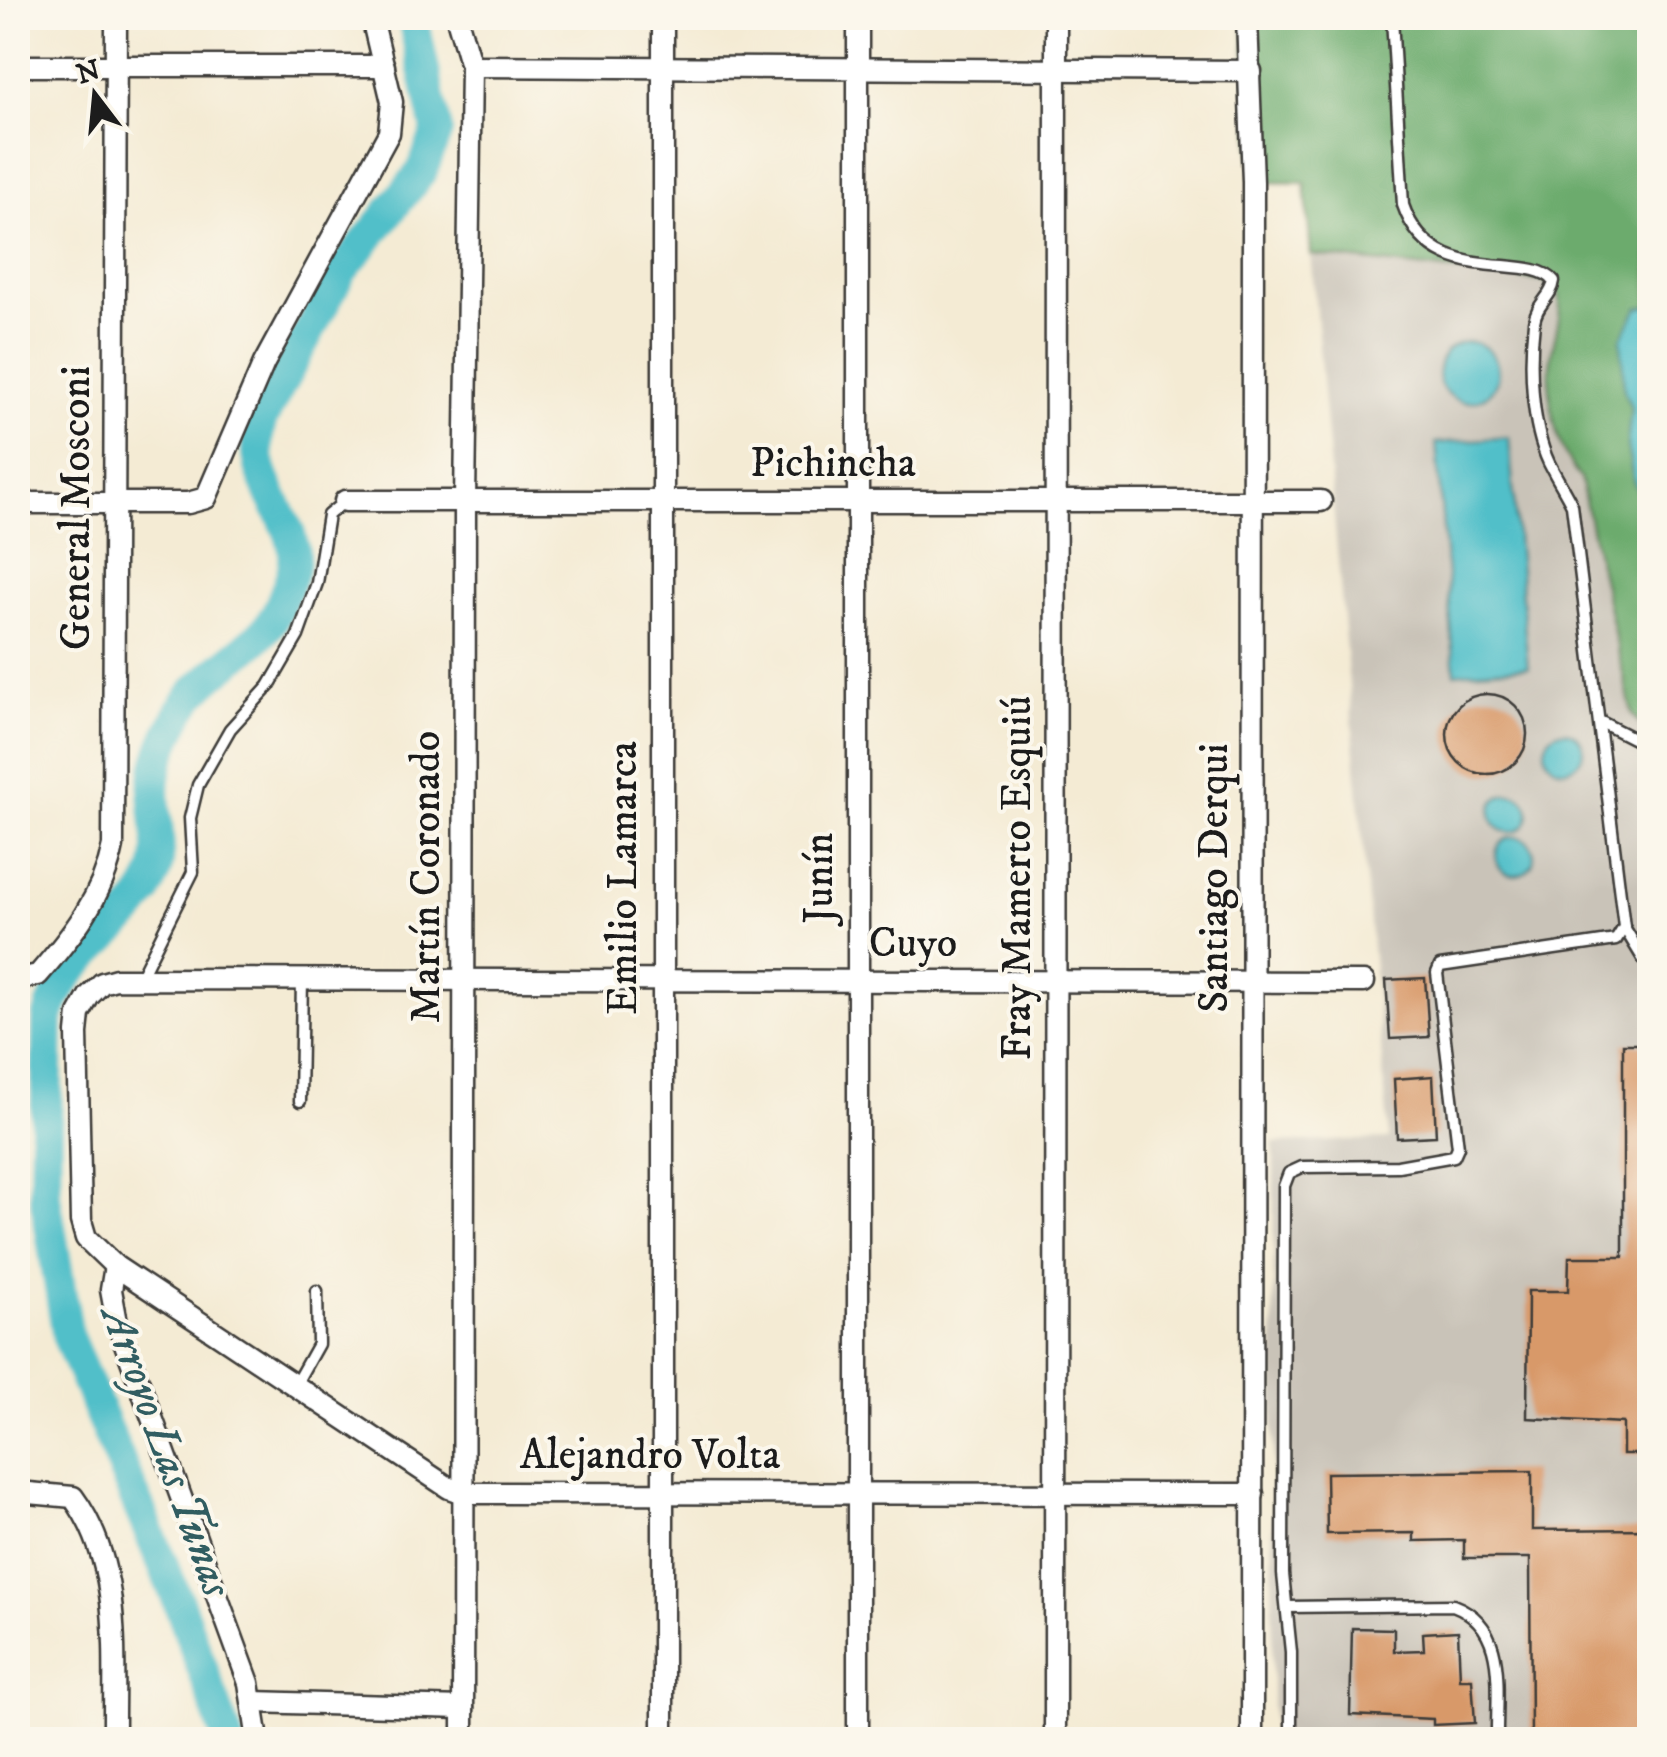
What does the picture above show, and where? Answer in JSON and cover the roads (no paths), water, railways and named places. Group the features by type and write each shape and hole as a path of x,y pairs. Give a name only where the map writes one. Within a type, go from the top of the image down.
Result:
{"street":[{"name":"General Mosconi","path":"28,977 102,888 113,846 116,18"},
{"path":"18,503 188,503 206,498 264,362 389,133 392,102 372,18"},
{"name":"Martín Coronado","path":"457,18 471,66 465,502 464,1740"},
{"name":"Emilio Lamarca","path":"663,18 663,1740"},
{"name":"Junín","path":"858,18 858,1740"},
{"name":"Fray Mamerto Esquiú","path":"1055,1740 1052,1494 1056,18"},
{"name":"Santiago Derqui","path":"1247,18 1251,71 1253,502 1252,1740"},
{"path":"18,66 384,66"},
{"path":"471,66 1251,71"},
{"name":"Pichincha","path":"345,501 1321,501"},
{"name":"Cuyo","path":"102,983 139,979 1364,982"},
{"name":"Alejandro Volta","path":"102,983 79,1014 80,1208 86,1238 115,1266 463,1493 1252,1494"},
{"path":"115,1266 112,1290 117,1322 254,1702 258,1740"},
{"path":"18,1492 74,1497 92,1527 110,1586 114,1740"},
{"path":"254,1702 463,1708"}],"lane":[{"path":"1392,18 1403,205 1410,227 1439,251 1474,265 1538,271 1554,280 1553,292 1534,318 1533,370 1548,461 1572,505 1624,928 1650,970"},
{"path":"139,979 194,872 190,818 198,785 230,729 270,686 285,661 317,583 328,515 345,501"},
{"path":"1600,722 1650,747"},
{"path":"1291,1740 1283,1574 1284,1186 1289,1173 1302,1168 1398,1166 1454,1156 1458,1147 1440,966 1616,940 1624,928"},
{"path":"300,1101 302,980"},
{"path":"295,1386 318,1344 317,1291"},
{"path":"1287,1607 1453,1606 1472,1612 1492,1638 1496,1655 1497,1740"}],"water":[{"path":"1650,306 1649,514 1634,482 1627,446 1631,408 1624,390 1621,339 1638,308"},
{"path":"1468,342 1489,351 1498,372 1489,393 1468,402 1447,393 1438,372 1447,351"},
{"path":"1509,437 1528,667 1455,673 1436,443"},
{"path":"1564,731 1577,737 1583,750 1577,763 1564,769 1551,763 1545,750 1551,737"},
{"path":"1510,794 1523,800 1529,813 1523,826 1510,832 1497,826 1491,813 1497,800"},
{"path":"1515,837 1528,843 1534,856 1528,869 1515,875 1502,869 1496,856 1502,843"}],"waterway":[{"name":"Arroyo Las Tunas","path":"228,1740 178,1601 68,1337 45,1196 48,1019 66,979 125,919 151,883 159,857 155,779 161,754 179,715 196,690 265,630 286,590 294,557 291,538 260,464 257,443 262,419 341,272 422,171 437,131 413,18"}]}
